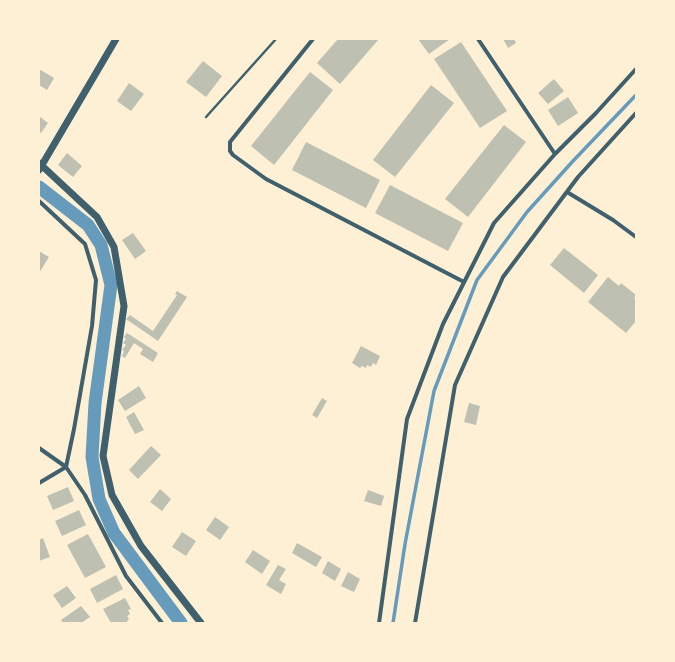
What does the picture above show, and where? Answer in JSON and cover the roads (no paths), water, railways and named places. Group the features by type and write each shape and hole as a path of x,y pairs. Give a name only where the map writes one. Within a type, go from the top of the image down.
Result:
{"street":[{"path":"116,39 40,166 97,217 114,247 124,306 102,456 112,495 141,546 201,623"},
{"path":"313,39 230,142 230,151 233,155 266,179 464,282"},
{"path":"478,39 554,154"},
{"path":"379,623 407,419 443,324 494,223 554,154 596,114 636,69"},
{"path":"415,623 455,385 503,278 578,177 636,113"},
{"path":"567,192 613,220 636,237"},
{"path":"39,201 85,244 96,280 92,326 66,467 39,483"},
{"path":"39,448 66,467 85,495 126,576 162,623"}],"lane":[{"path":"206,117 276,39"}],"waterway":[{"path":"393,623 405,544 434,391 477,280 527,212 636,95"},
{"path":"39,187 88,225 101,245 111,285 95,403 92,457 99,499 114,533 181,623"}]}
